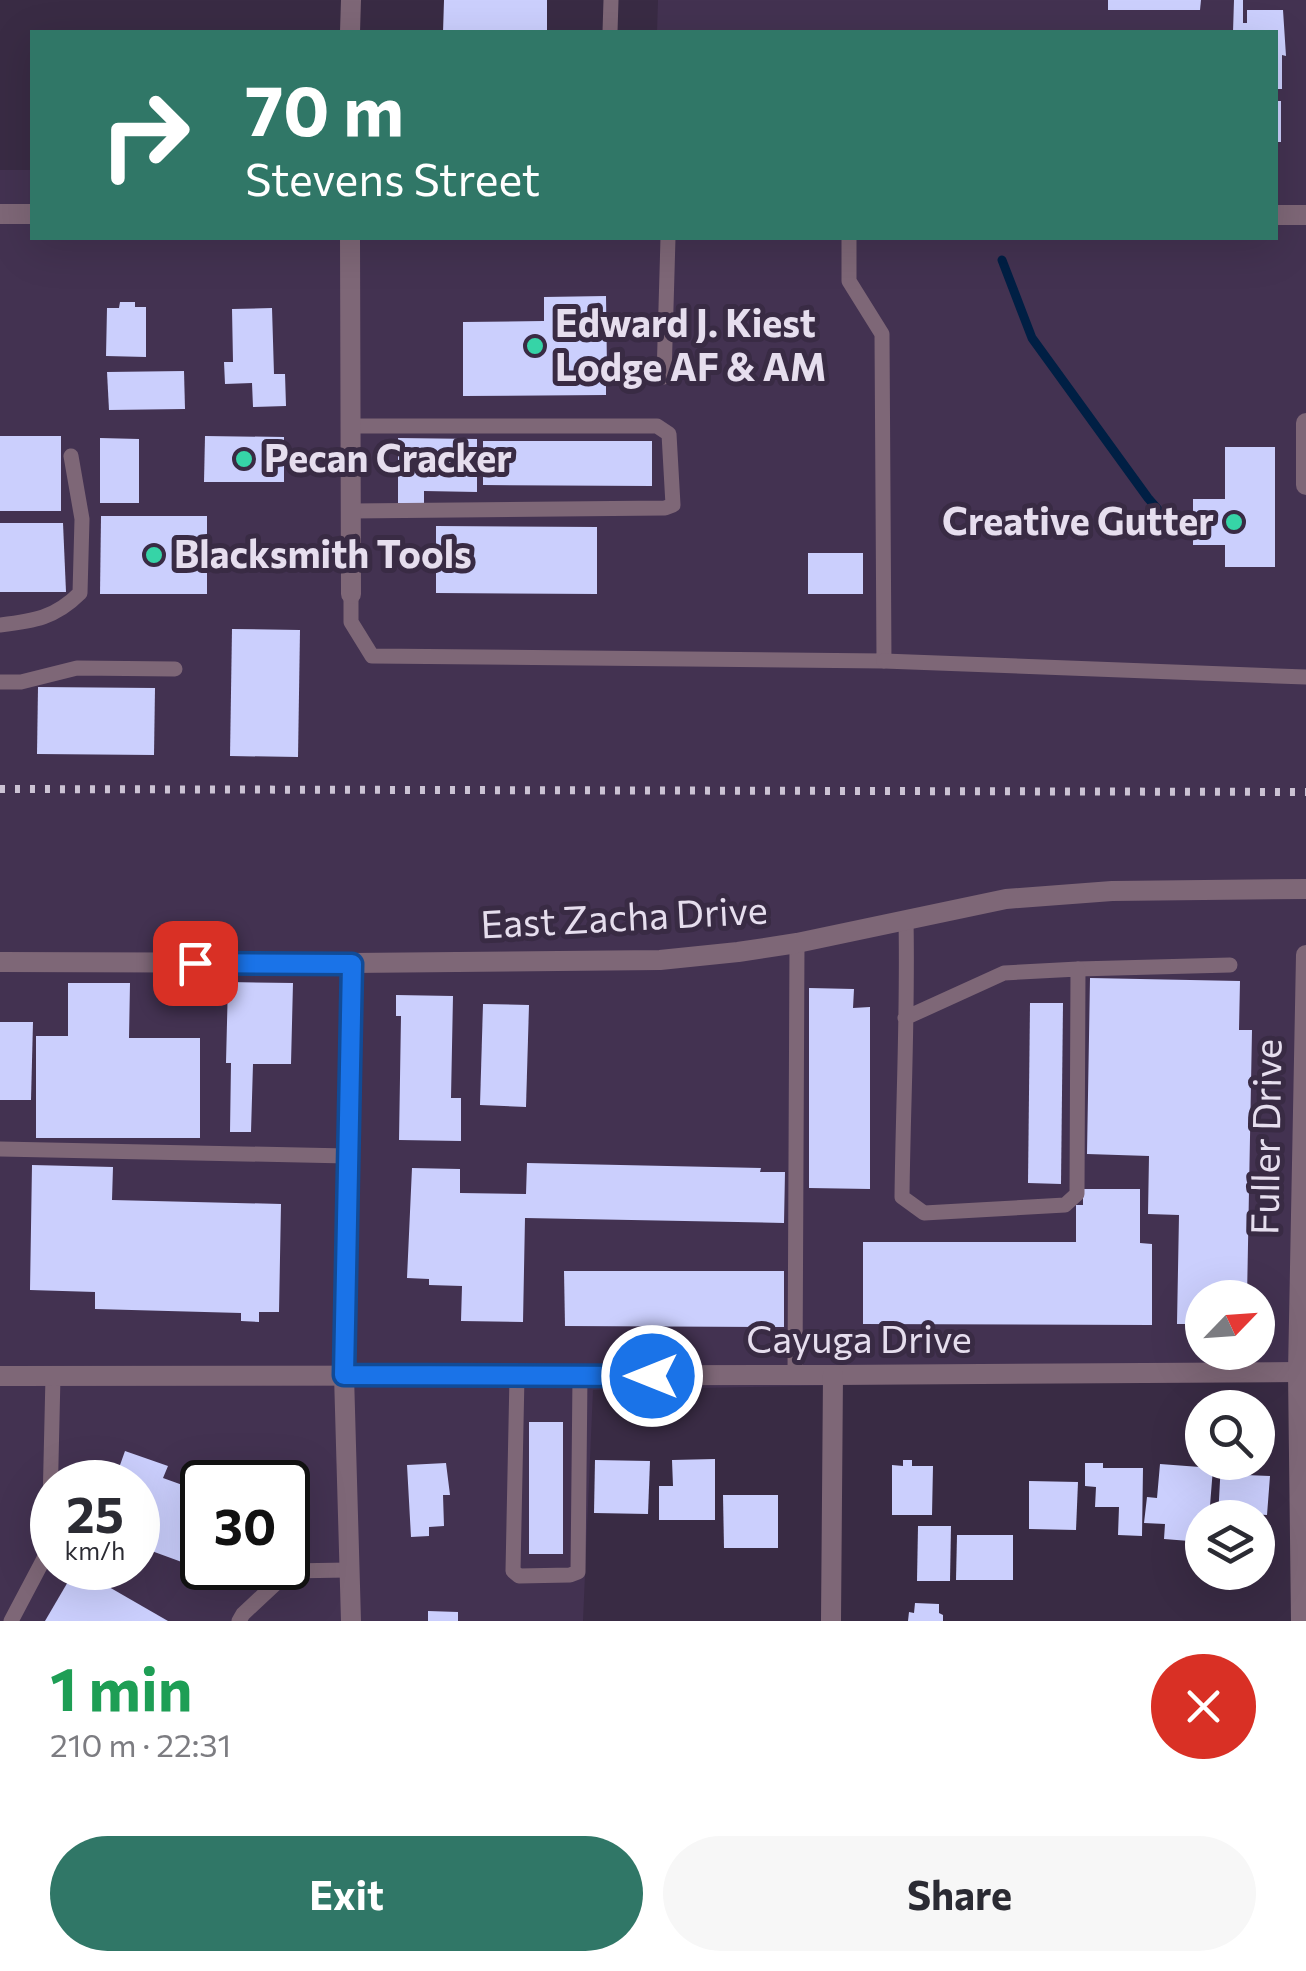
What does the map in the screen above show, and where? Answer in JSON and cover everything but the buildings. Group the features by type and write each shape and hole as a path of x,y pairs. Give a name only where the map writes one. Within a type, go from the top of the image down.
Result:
{"street":[{"path":"350,0 350,30"},
{"path":"0,214 30,214"},
{"path":"1278,215 1306,215"},
{"path":"350,240 351,594"},
{"path":"1306,423 1306,485"},
{"name":"East Zacha Drive","path":"0,962 352,964 660,960 797,943 1006,899 1112,891 1306,889"},
{"name":"Fuller Drive","path":"1301,1621 1306,954"},
{"path":"351,1621 344,1375 352,964"},
{"name":"Cayuga Drive","path":"0,1376 833,1376 1301,1386"},
{"path":"831,1621 833,1376"}],"lane":[{"path":"610,0 610,30"},
{"path":"664,377 668,240"},
{"path":"849,240 849,281 882,334 884,661"},
{"path":"350,426 656,426 669,434 673,504 665,508 350,511"},
{"path":"0,625 40,620 67,606 80,593 82,519 71,456"},
{"path":"351,594 351,622 372,656 884,661 1306,676"},
{"path":"0,682 21,682 78,668 175,669"},
{"path":"906,921 902,1197 924,1213 1065,1205 1077,1194 1078,969"},
{"path":"795,1376 797,943"},
{"path":"905,1018 1004,973 1230,965"},
{"path":"0,1149 348,1156"},
{"path":"10,1621 49,1550 53,1376"},
{"path":"517,1376 513,1571 519,1576 570,1576 578,1572 580,1376"},
{"path":"239,1621 289,1571 348,1570"}],"shaded area":[{"path":"658,0 1306,0 1306,1376 593,1390 583,1621 0,1621 0,170 30,170 30,240 1278,240 1278,30 657,30"}],"waterway":[{"path":"1002,260 1032,338 1168,521"}],"railway":[{"path":"0,789 1306,792"}],"place":[{"name":"Edward J. Kiest Lodge AF & AM","path":"535,346"},
{"name":"Pecan Cracker","path":"244,459"},
{"name":"Creative Gutter","path":"1234,522"},
{"name":"Blacksmith Tools","path":"154,555"}],"route":[{"path":"195,963 352,964 344,1375 652,1376"}]}
